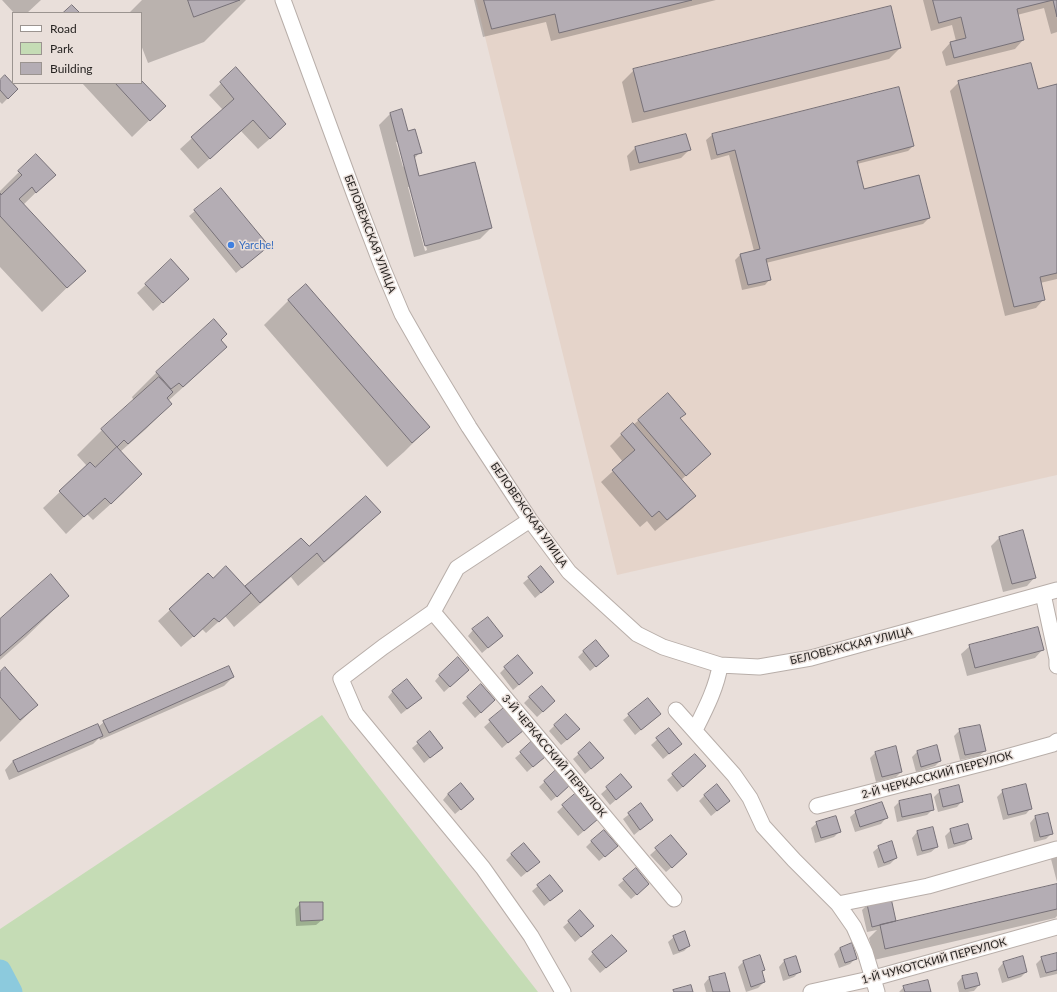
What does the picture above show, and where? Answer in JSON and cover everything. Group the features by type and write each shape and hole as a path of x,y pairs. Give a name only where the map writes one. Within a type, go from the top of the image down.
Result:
{"street":[{"name":"БЕЛОВЕЖСКАЯ УЛИЦА","path":"283,0 355,196 402,314 469,427 530,520 568,572 637,634 663,648 720,665 759,667 811,658 1057,590"},
{"path":"530,520 457,568 433,612 341,679 356,714 483,868 531,936 562,992"},
{"path":"1043,594 1057,659 1057,666"},
{"name":"3-Й ЧЕРКАССКИЙ ПЕРЕУЛОК","path":"433,612 674,899"},
{"path":"695,730 706,708 719,672 720,665"},
{"path":"676,710 734,775 750,798 763,826 794,860 838,904 854,927 865,952 876,985"},
{"name":"2-Й ЧЕРКАССКИЙ ПЕРЕУЛОК","path":"817,806 992,761 1053,744 1057,741"},
{"path":"838,904 928,886 1057,849"},
{"name":"1-Й ЧУКОТСКИЙ ПЕРЕУЛОК","path":"811,992 876,985 1057,927"}],"shaded area":[{"path":"476,0 1057,0 1057,475 617,575"}],"green space":[{"path":"322,715 538,992 0,992 0,929"}],"building":[{"path":"188,0 240,0 194,17"},
{"path":"484,0 692,0 559,33 555,14 492,29"},
{"path":"933,0 1053,0 1017,9 1024,40 954,58 950,42 966,38 961,17 939,23"},
{"path":"1053,0 1057,0 1057,17"},
{"path":"72,5 79,12 64,12"},
{"path":"891,6 901,48 644,112 633,69"},
{"path":"1031,63 1038,89 1057,84 1057,273 1040,277 1045,300 1014,307 958,81"},
{"path":"236,67 286,124 270,139 253,120 210,159 191,137 234,99 220,82"},
{"path":"5,75 18,89 8,99 0,90 0,80"},
{"path":"142,81 166,106 150,121 116,84 142,84"},
{"path":"899,87 914,146 857,161 864,189 919,175 930,218 766,259 771,280 748,285 740,254 760,249 735,150 717,155 712,134"},
{"path":"402,109 408,131 415,129 422,153 414,155 419,176 475,162 492,228 425,246 390,113"},
{"path":"686,134 691,150 639,163 635,147"},
{"path":"36,154 56,175 36,193 32,187 19,199 86,271 67,288 0,216 0,193 1,195 22,175 18,171"},
{"path":"221,188 269,246 242,268 194,210"},
{"path":"171,259 189,279 163,303 145,284"},
{"path":"306,284 430,427 412,443 288,300"},
{"path":"214,319 227,334 221,340 227,347 183,387 179,383 171,389 156,372"},
{"path":"159,377 173,392 167,398 172,404 128,444 124,440 117,447 101,429"},
{"path":"668,393 686,414 680,418 711,454 686,476 638,420"},
{"path":"633,423 696,496 667,520 659,511 652,517 612,470 635,450 621,434"},
{"path":"117,447 142,474 111,504 105,498 84,517 59,491 90,462 95,467"},
{"path":"366,496 381,512 324,562 317,553 260,603 245,586 301,538 309,546"},
{"path":"1023,530 1036,578 1012,584 999,537"},
{"path":"226,566 251,593 219,622 214,618 194,637 169,609 208,573 213,578"},
{"path":"541,566 554,582 541,593 528,577"},
{"path":"51,574 69,596 0,656 0,619"},
{"path":"488,617 503,636 488,648 472,629"},
{"path":"1038,627 1044,650 975,668 969,645"},
{"path":"596,640 609,656 596,667 583,651"},
{"path":"518,655 533,673 519,685 504,667"},
{"path":"458,657 469,670 450,687 439,675"},
{"path":"229,666 234,677 109,733 103,721"},
{"path":"5,667 38,705 20,720 0,697 0,672"},
{"path":"407,679 422,698 407,709 392,691"},
{"path":"481,684 495,700 481,713 467,697"},
{"path":"542,686 555,701 543,712 529,697"},
{"path":"648,698 661,714 641,730 628,714"},
{"path":"505,707 524,730 508,743 489,720"},
{"path":"566,714 580,729 567,740 554,725"},
{"path":"98,724 103,736 18,772 13,761"},
{"path":"980,725 986,751 965,755 959,729"},
{"path":"669,728 682,744 669,754 656,738"},
{"path":"430,731 443,748 430,758 417,742"},
{"path":"532,741 545,757 533,767 520,752"},
{"path":"590,742 604,758 591,769 578,753"},
{"path":"937,745 941,761 921,767 917,751"},
{"path":"896,746 902,772 882,777 875,752"},
{"path":"695,754 706,766 683,787 672,774"},
{"path":"556,770 570,785 557,797 544,781"},
{"path":"621,774 632,787 616,800 606,787"},
{"path":"461,783 474,799 461,810 448,794"},
{"path":"717,784 730,801 717,811 704,795"},
{"path":"1026,784 1032,809 1008,815 1002,790"},
{"path":"959,785 963,802 943,807 939,790"},
{"path":"576,793 598,819 584,831 562,805"},
{"path":"931,794 934,810 902,817 899,801"},
{"path":"882,802 888,818 860,827 855,811"},
{"path":"641,803 653,820 640,830 628,813"},
{"path":"1048,813 1053,834 1040,837 1035,816"},
{"path":"836,816 841,832 821,838 816,822"},
{"path":"968,824 972,839 954,844 950,829"},
{"path":"933,827 938,847 922,851 917,831"},
{"path":"604,830 618,846 605,857 591,841"},
{"path":"671,835 687,854 672,868 655,848"},
{"path":"892,841 897,858 884,863 878,846"},
{"path":"524,843 540,862 527,872 511,854"},
{"path":"636,868 649,884 637,895 623,879"},
{"path":"550,875 563,891 550,901 537,885"},
{"path":"1057,884 1057,909 885,949 880,925"},
{"path":"891,898 896,921 872,927 867,904"},
{"path":"300,902 323,902 323,920 301,921"},
{"path":"580,910 594,926 581,937 568,921"},
{"path":"685,931 690,946 679,951 673,936"},
{"path":"612,935 627,951 606,968 592,952"},
{"path":"852,943 857,959 845,963 840,948"},
{"path":"1057,953 1057,970 1046,973 1041,957"},
{"path":"760,955 765,970 762,971 765,982 751,987 743,961"},
{"path":"796,956 801,972 789,976 784,960"},
{"path":"1023,956 1027,972 1008,978 1003,962"},
{"path":"725,973 730,992 713,992 709,977"},
{"path":"977,973 980,985 965,989 962,976"},
{"path":"928,980 931,992 905,992 903,986"},
{"path":"691,985 693,992 674,992 673,990"}],"waterway":[{"path":"0,971 11,992"}],"place":[{"name":"Yarche!","path":"231,245"}]}
